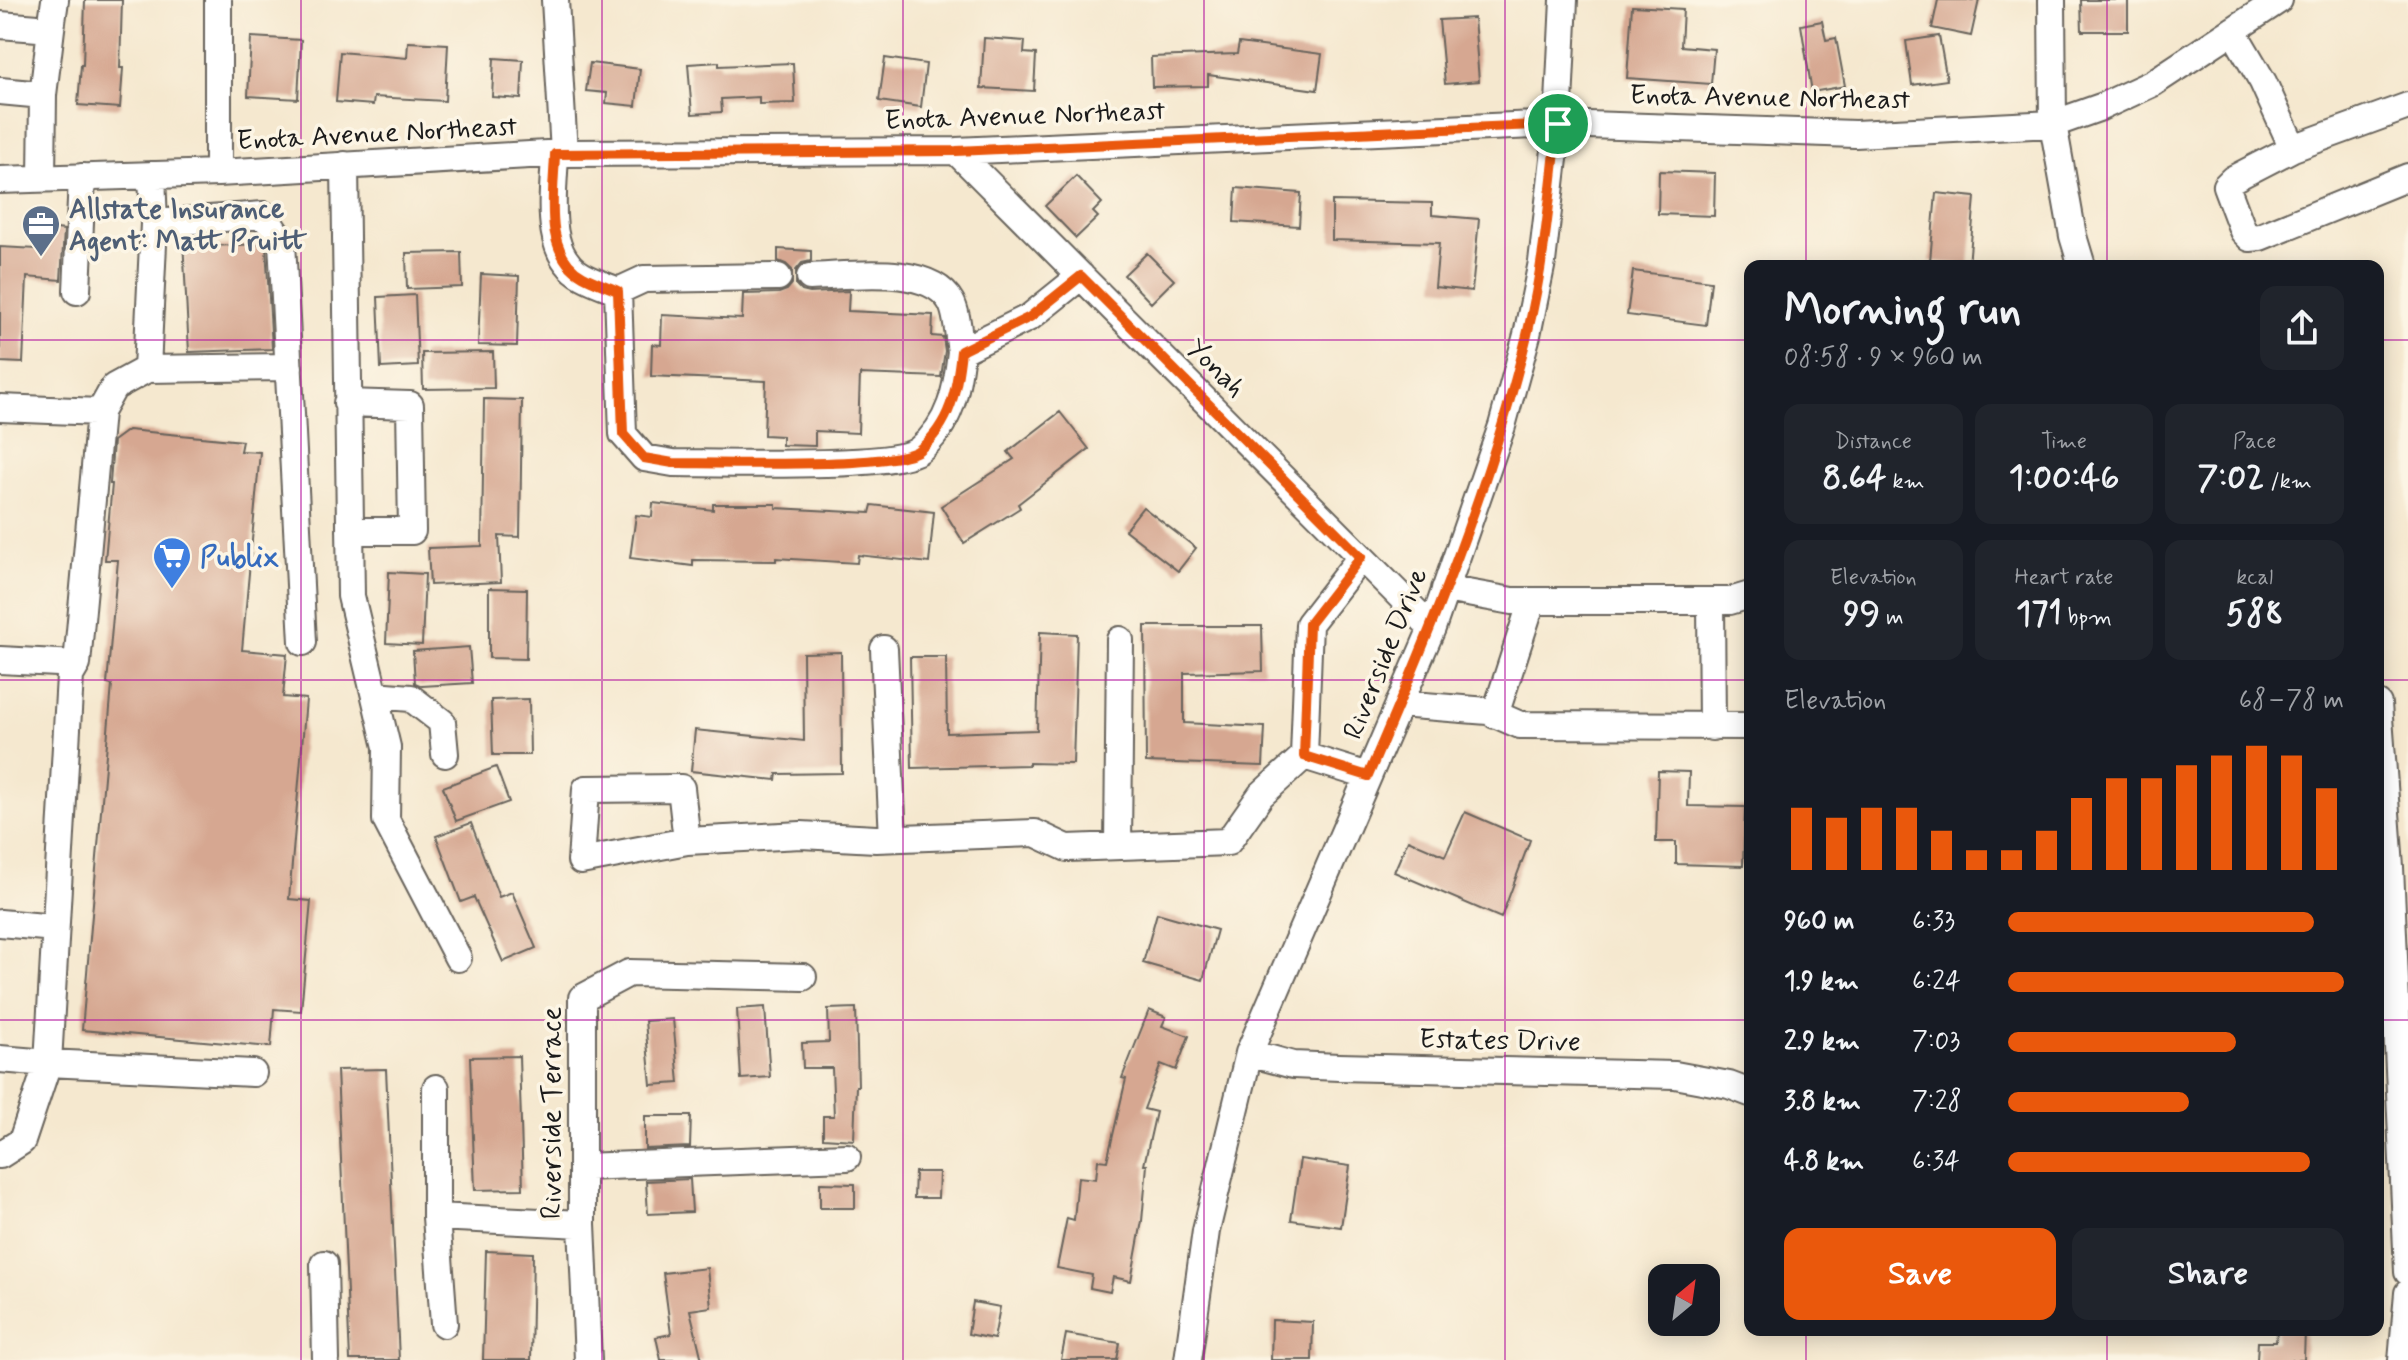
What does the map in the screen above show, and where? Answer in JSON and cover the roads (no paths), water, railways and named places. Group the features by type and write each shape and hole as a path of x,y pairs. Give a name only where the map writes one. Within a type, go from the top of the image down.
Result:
{"street":[{"path":"42,178 43,95 55,0"},
{"path":"218,0 218,173"},
{"path":"555,0 559,153 554,235 565,259 580,275 618,291 644,279 778,277"},
{"name":"Riverside Drive","path":"1188,1360 1206,1231 1249,1053 1432,628 1502,426 1527,335 1542,262 1558,124 1564,0"},
{"path":"2052,0 2053,124 2080,260"},
{"name":"Enota Avenue Northeast","path":"0,180 218,173 559,153 956,151 1558,124 1855,134 2053,124 2101,107 2153,83 2279,0"},
{"path":"0,25 51,29"},
{"path":"2233,31 2263,82 2293,148"},
{"path":"0,91 43,95"},
{"path":"2408,106 2293,148 2233,179 2226,186 2243,231 2250,238 2260,237 2408,177"},
{"name":"Yonah","path":"956,151 1432,628"},
{"path":"345,165 351,596 387,747 386,820 458,958"},
{"path":"147,369 154,223 152,175"},
{"path":"77,291 82,177"},
{"path":"154,223 264,215 282,242 303,642"},
{"path":"618,291 623,434 644,458 673,463 880,462 917,452 945,420 956,392 961,351 951,303 935,284 911,276 810,277"},
{"path":"961,351 1030,317 1081,276"},
{"path":"0,1155 22,1141 48,1063 70,676 77,664 100,412 114,387 147,369 289,367"},
{"path":"347,403 410,405 412,531 350,531"},
{"path":"0,408 100,412"},
{"path":"687,841 681,788 586,789 581,861 687,841 801,835 893,838 1035,833 1067,848 1228,842 1261,795 1304,756 1309,624 1361,557"},
{"path":"1445,589 1512,601 1730,601 1744,597"},
{"path":"1495,715 1532,601"},
{"path":"1711,601 1712,727"},
{"path":"1118,846 1120,640"},
{"path":"884,649 893,838"},
{"path":"0,660 77,664"},
{"path":"375,695 411,698 442,722 445,754"},
{"path":"1399,704 1488,711 1520,725 1744,726"},
{"path":"1304,756 1368,776"},
{"path":"2384,786 2408,1272"},
{"path":"0,923 55,928"},
{"name":"Riverside Terrace","path":"588,1360 582,1224 582,998 629,973 803,977"},
{"name":"Estates Drive","path":"1249,1053 1293,1065 1324,1067 1675,1075 1744,1091"},
{"path":"0,1059 253,1073"},
{"path":"436,1088 436,1217 444,1324"},
{"path":"582,1167 847,1157"},
{"path":"436,1217 582,1224"},
{"path":"324,1264 326,1360"},
{"path":"2402,1360 2408,1293"}],"place":[{"name":"Allstate Insurance Agent: Matt Pruitt","path":"41,258"},
{"name":"Publix","path":"172,590"}]}
